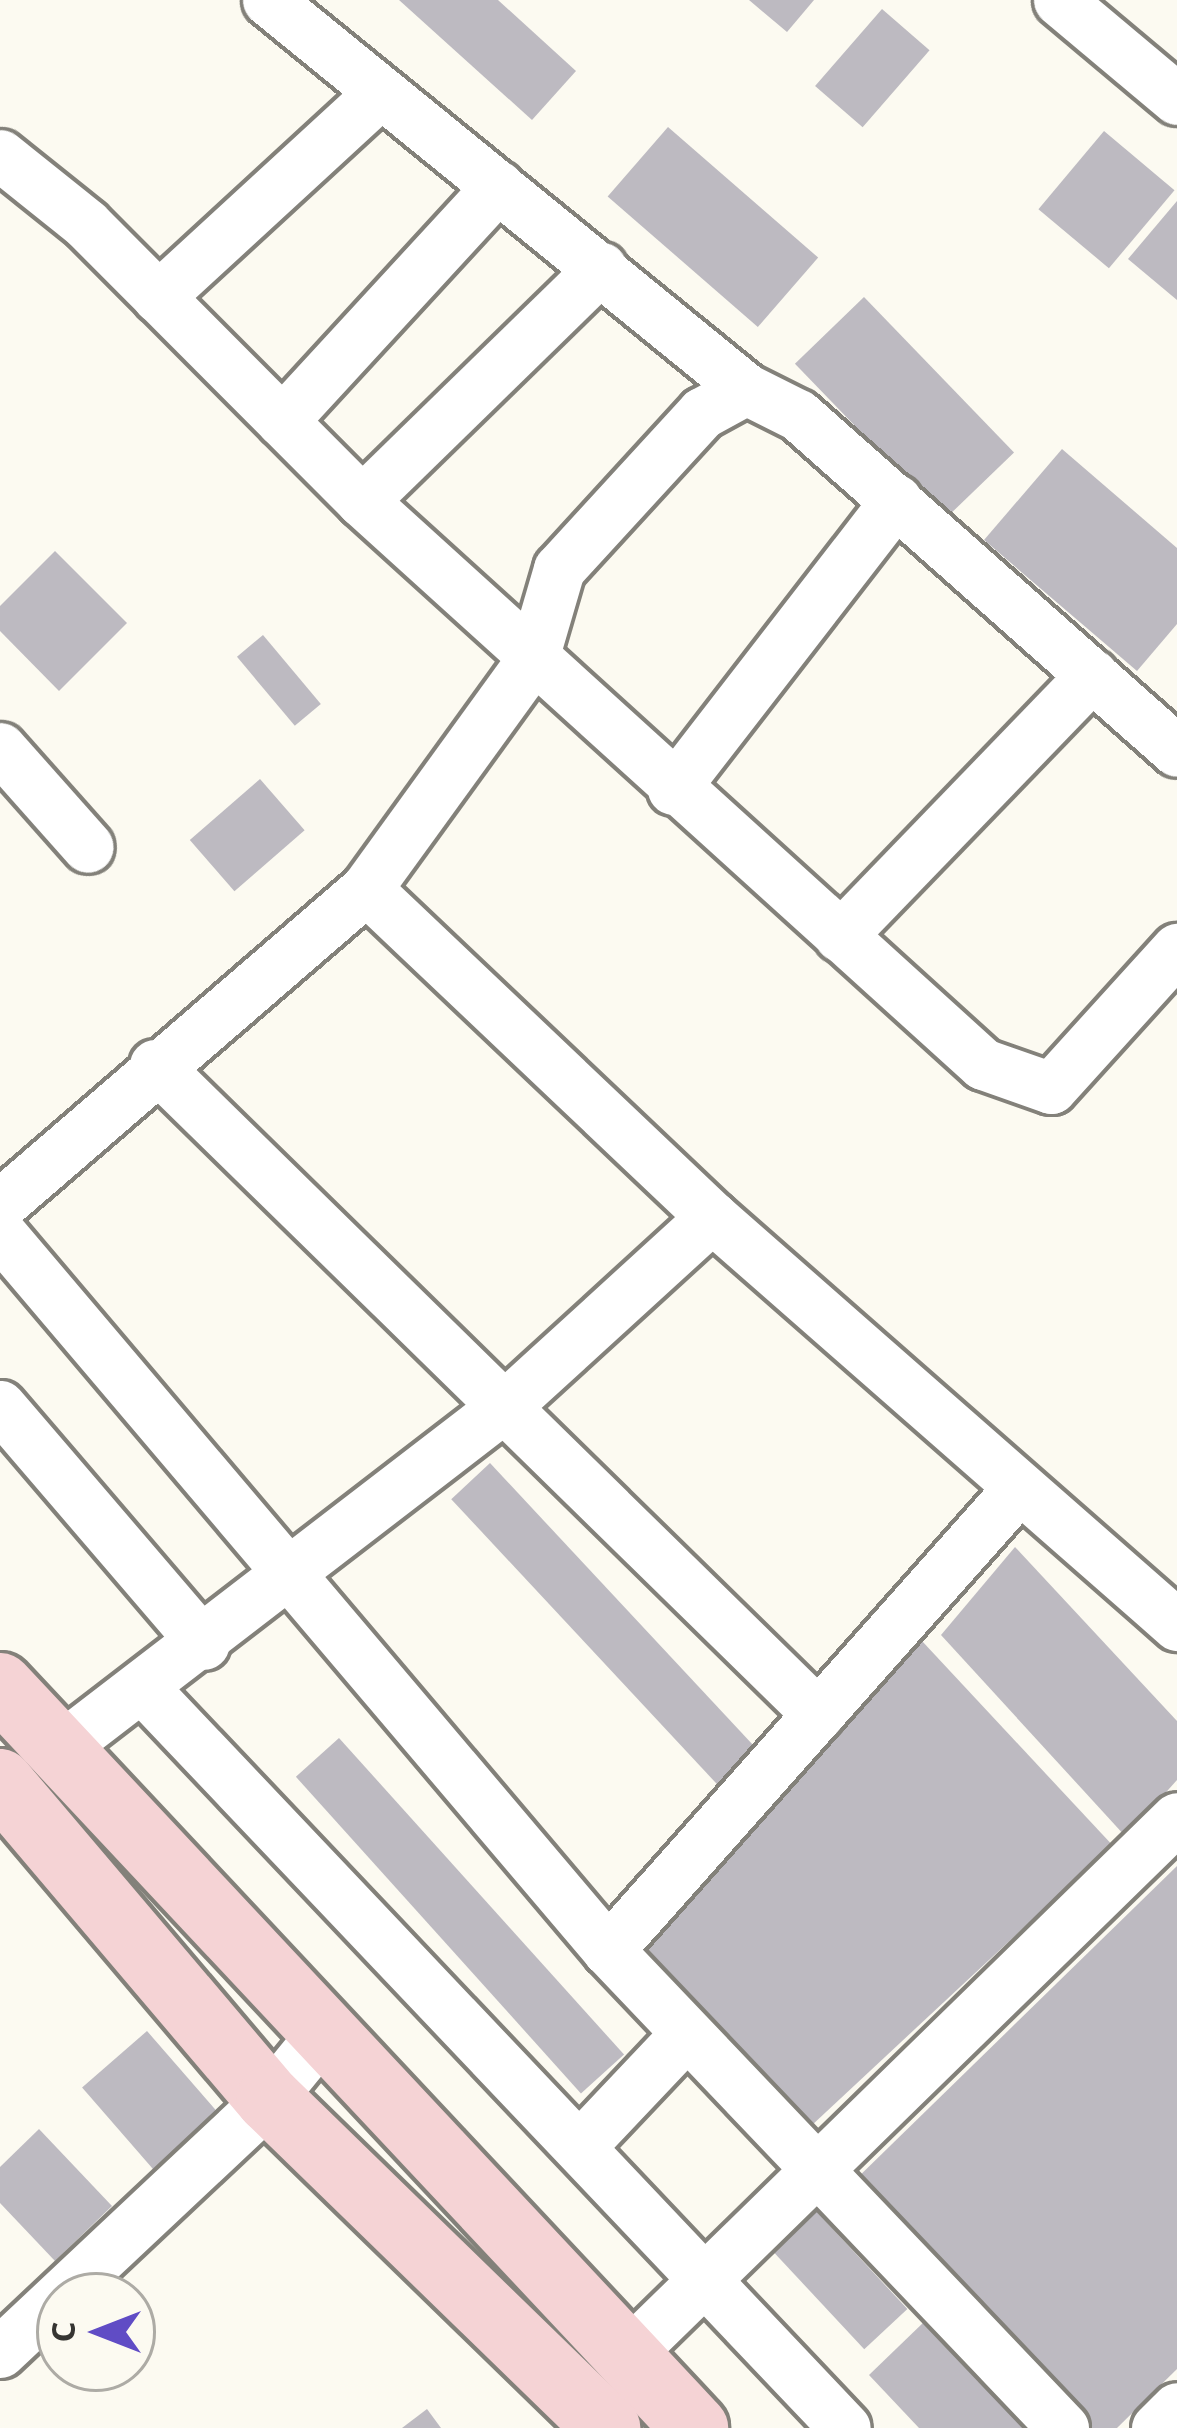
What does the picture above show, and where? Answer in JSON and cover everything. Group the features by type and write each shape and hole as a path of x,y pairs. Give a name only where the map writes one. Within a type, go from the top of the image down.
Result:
{"main road":[{"path":"0,1685 322,2034 630,2352 695,2428"},
{"path":"0,1782 269,2099 607,2428"}],"street":[{"path":"268,0 746,389 798,415 1177,752"},
{"path":"1059,0 1177,99"},
{"path":"158,297 380,93"},
{"path":"0,155 86,224 362,502 983,1064 1051,1088 1177,949"},
{"path":"282,421 499,186"},
{"path":"362,502 601,268"},
{"path":"0,1205 155,1065 366,889 533,658 559,569 702,413 746,389"},
{"path":"674,789 896,500"},
{"path":"840,936 1092,675"},
{"path":"0,748 88,847"},
{"path":"366,889 712,1217 1177,1625"},
{"path":"155,1065 818,1714"},
{"path":"60,1748 296,1574 506,1405 712,1217"},
{"path":"0,1232 296,1574 608,1950 1064,2428"},
{"path":"0,1406 204,1644"},
{"path":"608,1950 1018,1490"},
{"path":"142,1687 845,2428"},
{"path":"630,2352 1177,1818"},
{"path":"0,2351 269,2099 322,2034"},
{"path":"580,2146 686,2034"},
{"path":"1157,2428 1177,2408"}],"building":[{"path":"399,0 498,0 576,71 532,120"},
{"path":"749,0 814,0 787,32"},
{"path":"882,9 930,50 863,127 815,86"},
{"path":"668,127 818,258 758,327 608,196"},
{"path":"1104,131 1174,190 1109,268 1038,209"},
{"path":"1177,201 1177,300 1128,259"},
{"path":"864,297 1014,452 945,519 795,364"},
{"path":"1062,449 1177,548 1177,624 1137,671 984,540"},
{"path":"55,551 127,623 59,691 0,631 0,606"},
{"path":"263,635 321,704 295,726 237,657"},
{"path":"260,779 305,830 234,891 190,840"},
{"path":"490,1463 761,1753 722,1789 451,1499"},
{"path":"1015,1547 1177,1721 1177,1780 1126,1837 941,1635"},
{"path":"922,1641 1112,1845 802,2134 612,1930"},
{"path":"339,1738 624,2055 581,2093 296,1777"},
{"path":"1177,1866 1177,2369 1117,2428 1082,2428 849,2186"},
{"path":"147,2031 221,2116 156,2173 82,2087"},
{"path":"39,2129 112,2206 55,2261 0,2203 0,2167"},
{"path":"816,2211 907,2309 864,2349 773,2251"},
{"path":"926,2320 1029,2428 919,2428 869,2375"},
{"path":"427,2409 441,2428 402,2428"}]}
